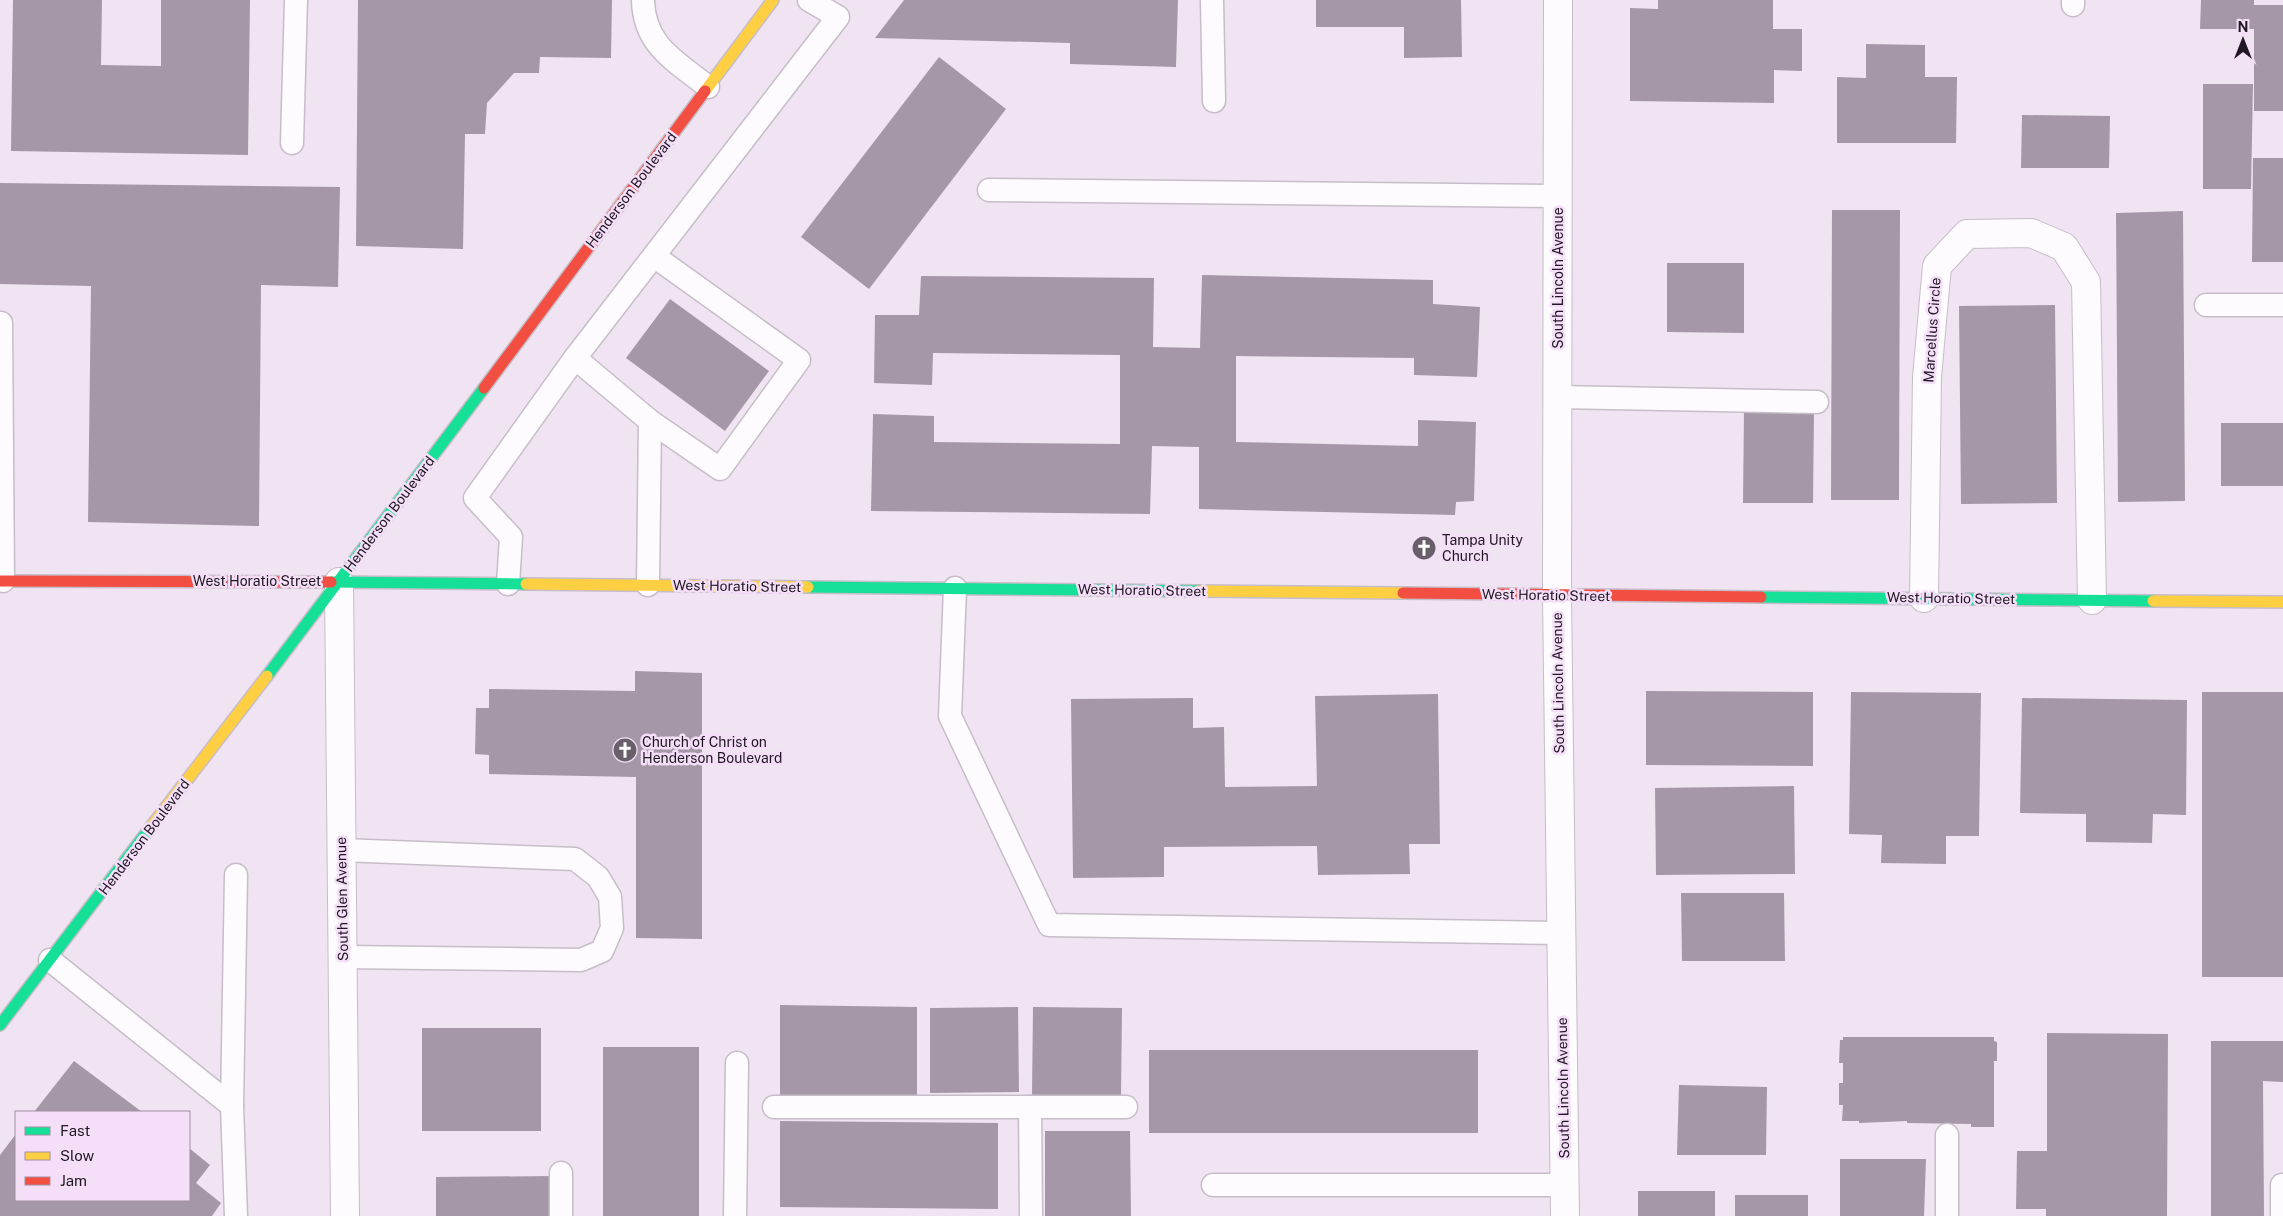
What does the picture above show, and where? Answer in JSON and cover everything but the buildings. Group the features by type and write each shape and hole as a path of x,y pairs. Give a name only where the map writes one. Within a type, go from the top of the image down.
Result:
{"street":[{"name":"Henderson Boulevard","path":"0,1025 339,582 773,0"},
{"name":"South Lincoln Avenue","path":"1558,0 1557,595 1565,1216"},
{"name":"Marcellus Circle","path":"1924,598 1927,378 1937,266 1967,234 2031,233 2064,247 2086,282 2092,600"},
{"name":"West Horatio Street","path":"1,581 339,582 2283,602"},
{"name":"South Glen Avenue","path":"339,582 345,1216"}],"lane":[{"path":"292,143 296,0"},
{"path":"643,0 644,18 652,37 666,53 708,87"},
{"path":"508,584 511,537 475,498 575,358 838,17 809,0"},
{"path":"1212,0 1214,101"},
{"path":"989,190 1558,196"},
{"path":"575,358 650,421 720,469 799,360 654,256"},
{"path":"2206,306 2283,305"},
{"path":"1,323 1,581"},
{"path":"1558,397 1817,402"},
{"path":"648,585 650,421"},
{"path":"955,588 950,716 1049,925 1561,933"},
{"path":"341,850 575,859 598,877 610,897 612,911 612,928 602,950 581,960 343,956"},
{"path":"236,875 232,1106 236,1216"},
{"path":"50,960 232,1106"},
{"path":"735,1216 737,1063"},
{"path":"774,1107 1126,1107"},
{"path":"1030,1107 1031,1216"},
{"path":"1947,1135 1947,1216"},
{"path":"561,1173 561,1216"},
{"path":"1213,1185 1564,1185"},
{"path":"2282,1185 2282,1216"}],"traffic: fast":[{"path":"267,676 484,388"},
{"path":"331,582 526,584"},
{"path":"808,587 1199,591"},
{"path":"1761,597 2153,601"},
{"path":"0,1025 150,828"}],"traffic: slow":[{"path":"705,91 773,0"},
{"path":"526,584 808,587"},
{"path":"1199,591 1403,593"},
{"path":"2153,601 2283,602"},
{"path":"150,828 267,676"}],"traffic: jam":[{"path":"484,388 705,91"},
{"path":"0,581 331,582"},
{"path":"1403,593 1761,597"}],"place":[{"name":"Tampa Unity Church","path":"1424,548"},
{"name":"Church of Christ on Henderson Boulevard","path":"625,750"}]}
